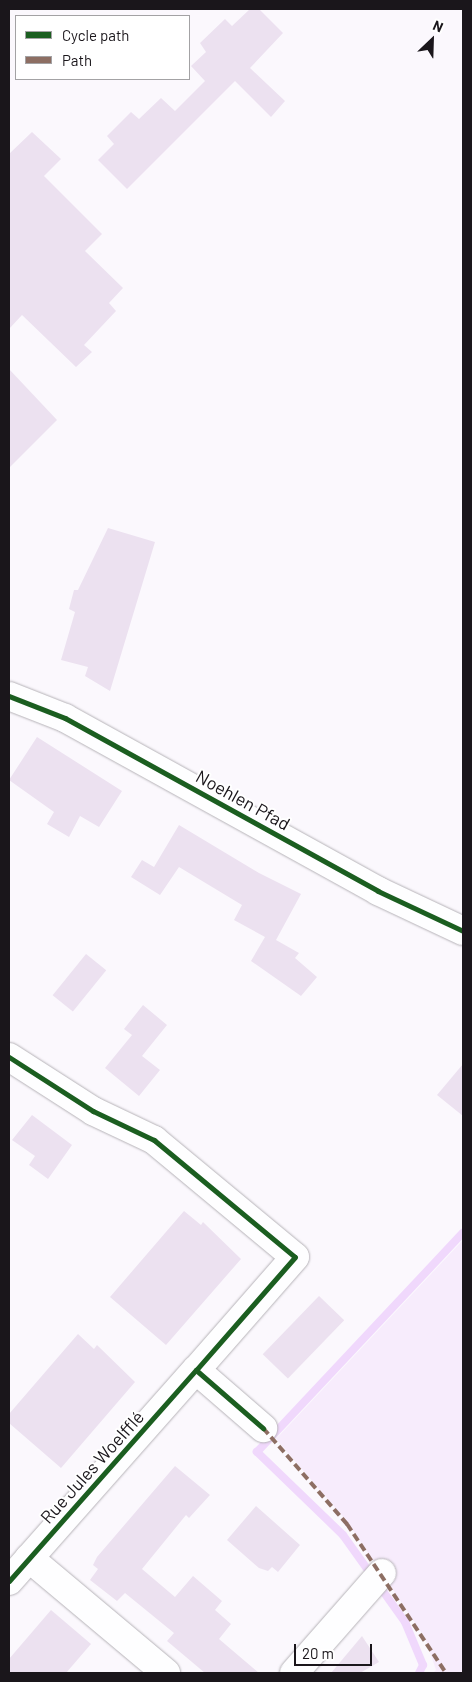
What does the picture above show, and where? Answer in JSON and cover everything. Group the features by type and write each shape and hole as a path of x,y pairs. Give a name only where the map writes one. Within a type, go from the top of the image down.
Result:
{"street":[{"name":"Noehlen Pfad","path":"9,696 65,718 378,890 463,932"},
{"name":"Rue Jules Woelfflé","path":"9,1057 93,1111 154,1140 295,1257 9,1581"},
{"path":"196,1370 263,1428"},
{"path":"29,1558 166,1673"},
{"path":"294,1673 382,1573"}],"shaded area":[{"path":"463,1240 463,1673 433,1673 436,1670 425,1638 382,1573 345,1519 276,1439"}],"building":[{"path":"250,9 259,9 283,33 250,68 285,101 271,117 235,81 127,189 98,160 114,144 107,136 131,112 139,119 161,98 175,111 205,81 191,66 206,52 200,43 225,19 232,26"},
{"path":"32,132 61,159 44,176 102,234 85,251 123,288 109,303 116,311 84,345 92,352 76,367 22,315 9,329 9,154"},
{"path":"9,369 57,420 9,468"},
{"path":"108,528 155,542 110,691 85,676 88,667 61,660 75,612 69,609 74,590 78,590"},
{"path":"37,737 122,791 99,827 80,816 69,837 47,824 54,812 9,780"},
{"path":"179,825 259,873 301,894 276,940 299,953 295,958 317,977 301,996 251,961 265,937 234,920 242,905 179,867 160,895 131,877 142,860 154,867"},
{"path":"86,954 106,970 73,1012 53,995"},
{"path":"143,1005 167,1025 142,1056 160,1070 139,1096 105,1068 132,1035 124,1029"},
{"path":"463,1064 463,1116 437,1095"},
{"path":"32,1115 72,1145 48,1179 29,1165 35,1156 12,1140"},
{"path":"184,1211 201,1225 203,1222 241,1259 166,1345 110,1297"},
{"path":"319,1296 344,1320 288,1379 263,1354"},
{"path":"78,1334 94,1349 97,1345 135,1382 61,1468 9,1423 9,1414"},
{"path":"175,1466 210,1495 189,1518 186,1515 142,1569 175,1597 193,1576 222,1601 215,1610 231,1624 219,1639 259,1673 205,1673 167,1641 174,1633 125,1593 117,1601 90,1580 98,1569 93,1565 97,1557"},
{"path":"256,1506 300,1545 278,1572 272,1567 268,1571 259,1568 227,1540"},
{"path":"51,1610 91,1644 66,1673 9,1673 9,1659"},
{"path":"362,1636 379,1662 360,1673 331,1673"}],"waterway":[{"path":"419,1673 423,1665 405,1622 343,1535 257,1452 463,1233"}],"marked path":[{"path":"263,1428 347,1524 446,1673"}],"cycle path":[{"path":"9,696 65,718 378,891 463,931"},
{"path":"9,1057 93,1111 154,1140 295,1257 196,1370 263,1428"},
{"path":"9,1581 196,1370"}]}
